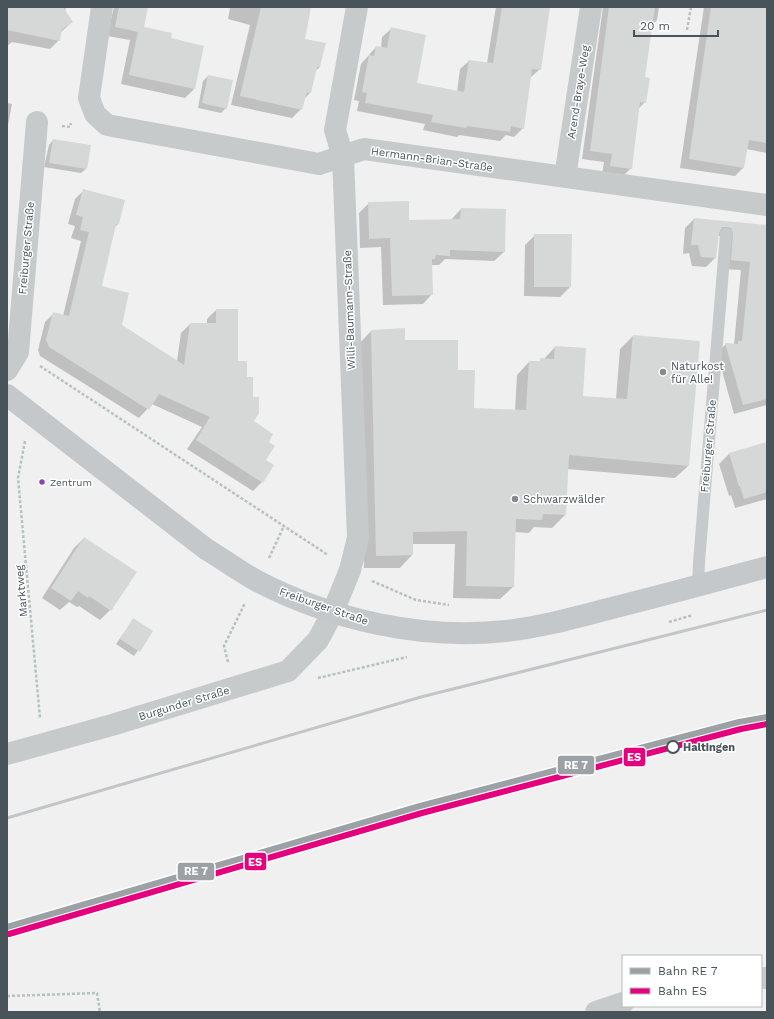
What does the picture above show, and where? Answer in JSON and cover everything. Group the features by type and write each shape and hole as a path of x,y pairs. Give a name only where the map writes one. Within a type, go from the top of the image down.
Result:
{"main road":[{"name":"Freiburger Straße","path":"7,395 206,549 257,581 333,612 369,622 403,628 456,632 505,631 550,624 767,567"}],"street":[{"name":"Hermann-Brian-Straße","path":"102,7 89,98 95,114 107,125 319,164 364,149 767,205"},
{"name":"Willi-Baumann-Straße","path":"333,612 350,570 358,538 343,156 335,130 357,7"},
{"name":"Arend-Braye-Weg","path":"565,177 591,7"},
{"name":"Freiburger Straße","path":"12,361 37,122"},
{"name":"Burgunder Straße","path":"7,754 112,725 288,671 318,640 333,612"},
{"path":"596,1012 622,1003"}],"lane":[{"name":"Freiburger Straße","path":"698,586 699,554 726,234"}],"path":[{"path":"688,30 691,7"},
{"path":"12,361 350,570 416,600 454,605"},
{"name":"Marktweg","path":"25,436 18,478 42,744"},
{"path":"7,996 97,993 100,1012"}],"building":[{"path":"7,7 63,7 73,22 62,29 60,41 7,30"},
{"path":"119,7 148,7 144,27 172,33 171,38 204,46 195,89 129,75 138,32 115,27"},
{"path":"261,7 311,7 305,39 326,43 320,67 317,67 311,93 307,92 302,110 240,96"},
{"path":"502,7 550,7 541,70 532,69 524,129 511,126 510,132 467,126 466,128 431,122 433,115 365,103 367,93 362,92 369,55 374,56 376,46 387,48 391,27 426,35 417,83 464,92 469,60 493,63"},
{"path":"609,7 655,7 645,77 650,78 646,103 640,102 632,169 610,166 612,154 590,151"},
{"path":"711,7 767,7 767,143 749,140 744,168 689,159"},
{"path":"208,75 233,80 227,109 202,103"},
{"path":"53,139 91,145 87,169 49,163"},
{"path":"83,189 125,200 119,224 116,224 102,286 129,293 122,325 184,365 190,323 216,323 216,309 238,309 238,361 247,361 247,377 253,377 253,397 259,397 259,413 254,421 273,434 269,442 275,446 266,460 274,465 263,483 196,440 210,417 159,394 149,410 49,347 46,340 53,312 69,316 89,232 80,230 83,217 76,215"},
{"path":"409,201 409,220 460,219 461,208 506,209 505,252 450,250 450,256 436,255 435,259 432,259 433,295 392,296 390,238 369,239 368,202"},
{"path":"694,218 767,225 767,399 743,405 725,343 738,344 738,341 742,341 750,262 731,260 733,234 731,228 727,227 722,227 719,233 716,258 701,257 698,245 691,245"},
{"path":"534,234 572,234 571,287 534,287"},
{"path":"405,328 405,340 458,340 458,370 475,370 474,408 526,410 529,361 540,361 540,358 554,359 555,346 586,348 583,396 627,399 633,335 700,341 689,466 569,455 566,515 543,514 542,520 516,519 514,587 466,586 467,531 413,532 413,555 376,556 371,330"},
{"path":"767,442 767,492 744,499 729,453"},
{"path":"84,537 137,572 111,611 89,596 88,598 78,591 71,601 51,588"},
{"path":"133,618 153,631 140,652 120,639"}],"railway":[{"path":"7,818 421,697 767,610"}],"transit line":[{"path":"7,927 420,806 739,722 767,717"}],"rail line":[{"name":"ES","path":"9,934 422,813 741,729 767,724"}],"place":[{"name":"Naturkost für Alle!","path":"663,372"},
{"name":"Zentrum","path":"42,482"},
{"name":"Schwarzwälder","path":"515,499"},
{"name":"Haltingen","path":"673,747"}]}
